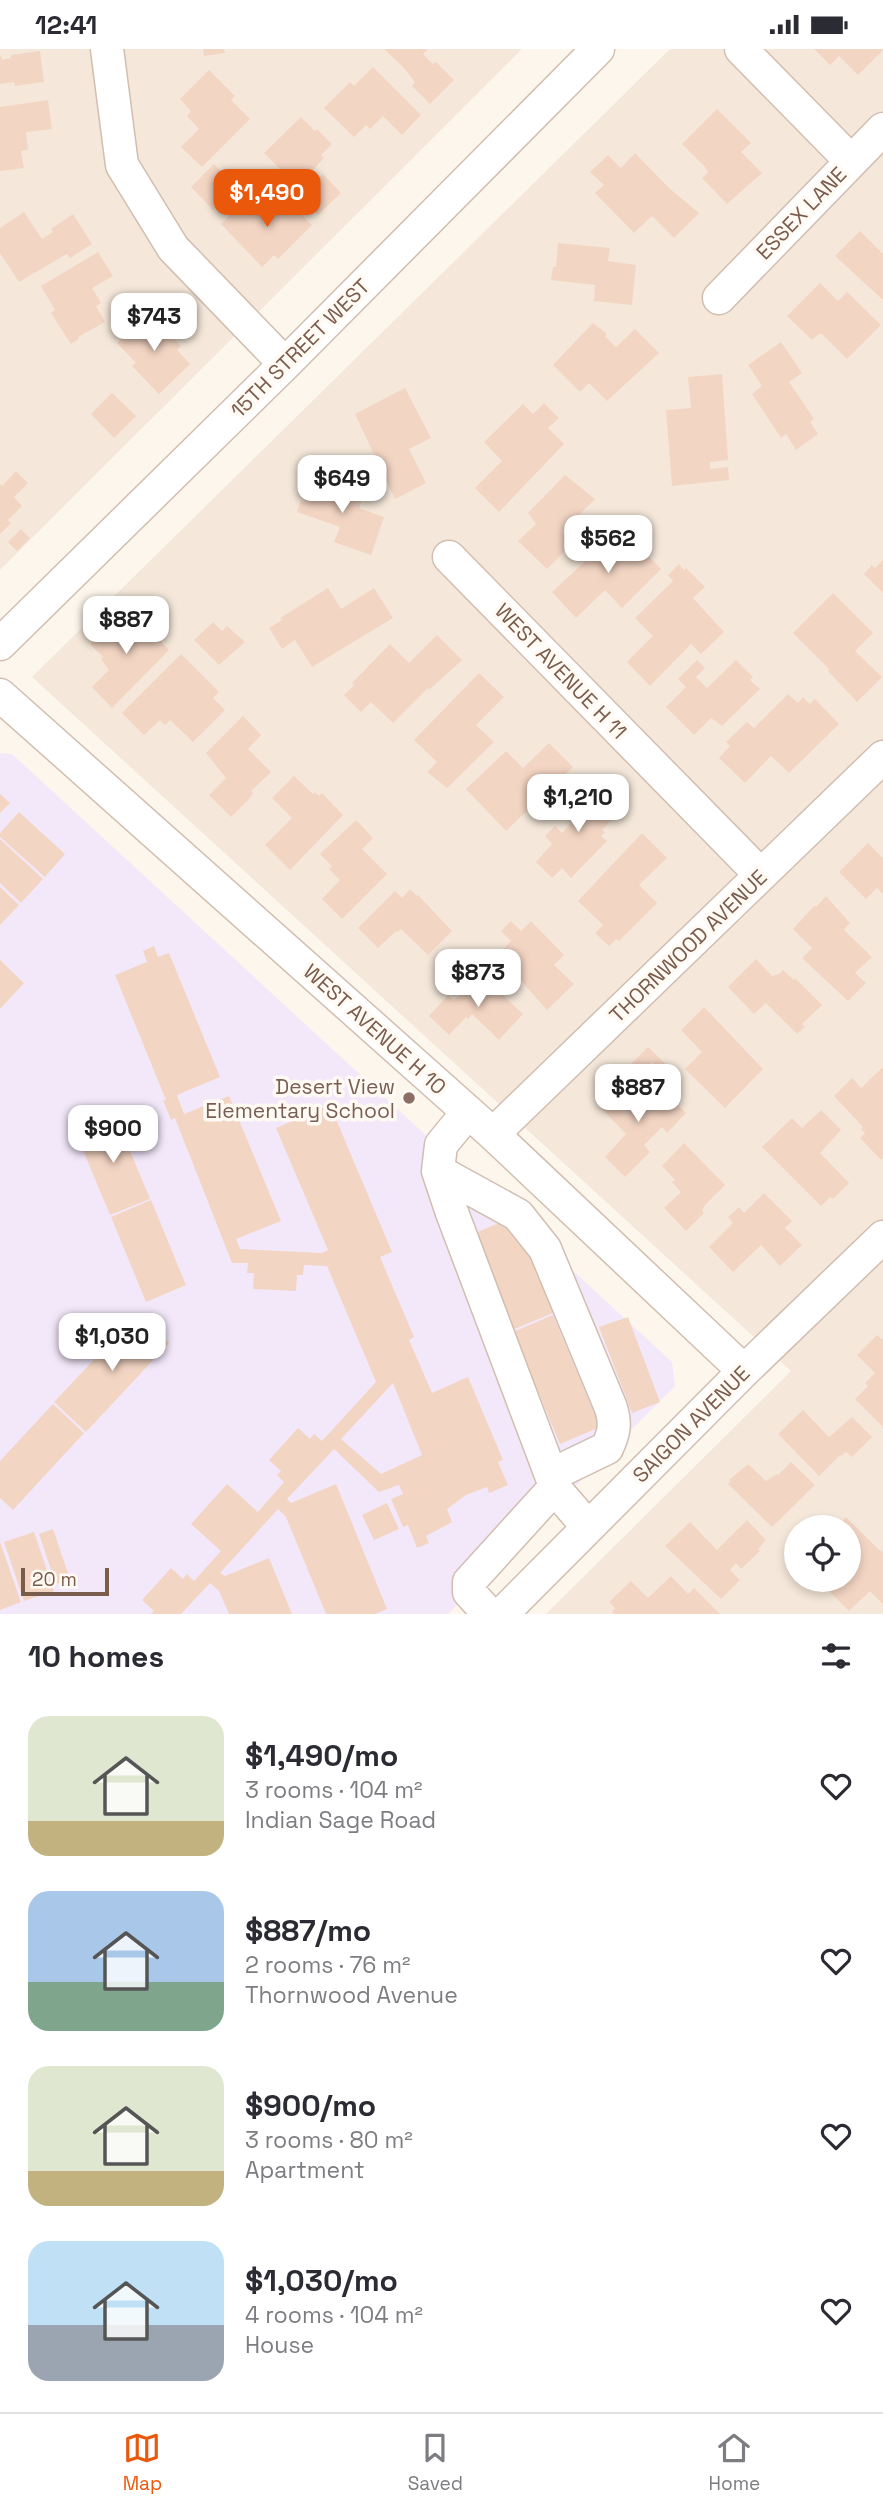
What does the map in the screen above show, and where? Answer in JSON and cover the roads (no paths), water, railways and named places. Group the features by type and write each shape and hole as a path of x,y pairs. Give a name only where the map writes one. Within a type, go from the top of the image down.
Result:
{"street":[{"path":"107,49 121,165 173,248 285,364"},
{"name":"15TH STREET WEST","path":"0,644 285,364 598,49"},
{"path":"741,49 851,161"},
{"name":"ESSEX LANE","path":"719,298 883,128"},
{"name":"WEST AVENUE H 11","path":"449,557 761,875"},
{"name":"WEST AVENUE H 10","path":"0,695 493,1134 744,1371"},
{"name":"THORNWOOD AVENUE","path":"493,1134 883,757"},
{"path":"468,1112 441,1145 439,1171 451,1210 554,1483 588,1527"},
{"path":"439,1171 518,1215 545,1249 615,1420 614,1433 607,1448 554,1483 548,1495 469,1582 470,1592 489,1614"},
{"name":"SAIGON AVENUE","path":"502,1614 744,1371 883,1237"}],"place":[{"name":"Desert View Elementary School","path":"409,1098"}]}
